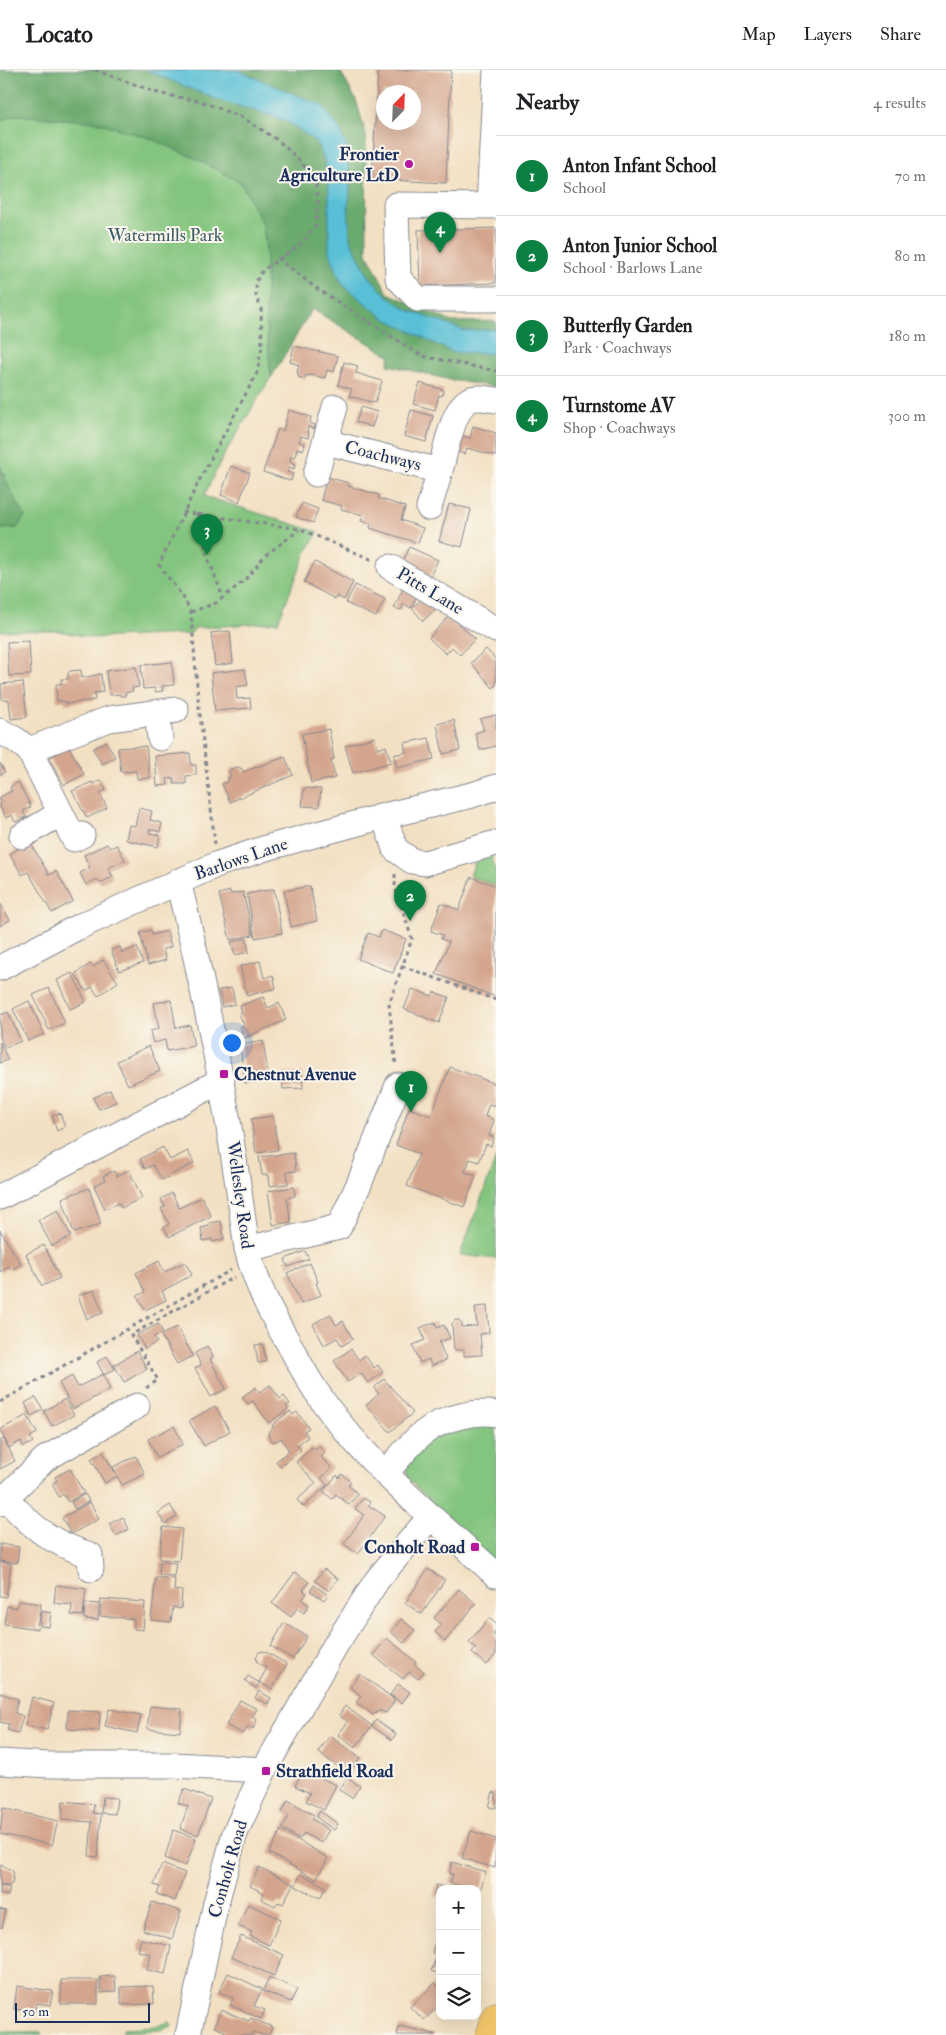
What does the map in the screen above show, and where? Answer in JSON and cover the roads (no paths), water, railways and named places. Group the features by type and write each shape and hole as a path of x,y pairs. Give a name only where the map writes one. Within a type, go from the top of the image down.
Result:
{"main road":[{"path":"490,2035 496,2016"}],"street":[{"path":"496,70 492,206 396,205 398,278 418,298 496,299"},
{"name":"Coachways","path":"429,508 455,419 462,405 469,400 479,398 496,400"},
{"name":"Coachways","path":"316,474 335,407"},
{"name":"Coachways","path":"326,442 440,471"},
{"name":"Pitts Lane","path":"390,568 496,630"},
{"path":"29,750 109,719 166,712 160,738"},
{"path":"0,731 29,750 74,839 82,835"},
{"name":"Barlows Lane","path":"0,968 76,928 218,864 266,848 384,816 472,795 496,787"},
{"path":"22,836 61,813"},
{"path":"384,816 395,848 412,862 425,863 496,843"},
{"name":"Wellesley Road","path":"178,881 222,1080 249,1258 275,1321 317,1392 350,1434 386,1473 496,1575"},
{"path":"0,1197 222,1080"},
{"path":"249,1258 339,1227 359,1184 398,1085"},
{"path":"91,1569 90,1555 67,1548 45,1536 3,1500 45,1459 64,1447 111,1433 137,1406"},
{"path":"386,1473 425,1430 439,1423 473,1414 496,1414"},
{"name":"Conholt Road","path":"188,2035 216,1903 235,1833 264,1770 335,1646 376,1580 431,1516"},
{"path":"0,1762 49,1765 174,1765 264,1770"}],"water":[{"path":"146,70 237,70 323,106 340,130 347,147 350,192 348,205 350,239 368,275 386,295 408,310 465,331 496,329 496,354 452,352 384,318 342,284 329,251 329,193 325,161 316,142 291,124 276,117 218,100"}],"place":[{"name":"Frontier Agriculture LtD","path":"409,164"},
{"name":"Turnstome AV","path":"440,253"},
{"name":"Butterfly Garden","path":"207,555"},
{"name":"Anton Junior School","path":"410,921"},
{"name":"Chestnut Avenue","path":"224,1074"},
{"name":"Anton Infant School","path":"411,1112"},
{"name":"Conholt Road","path":"475,1547"},
{"name":"Strathfield Road","path":"266,1771"}],"park label":[{"name":"Watermills Park","path":"165,235"}]}
